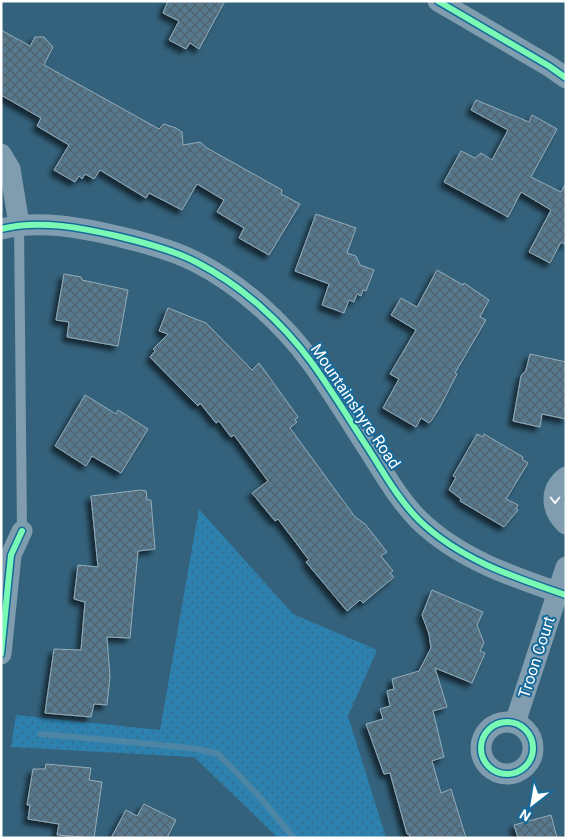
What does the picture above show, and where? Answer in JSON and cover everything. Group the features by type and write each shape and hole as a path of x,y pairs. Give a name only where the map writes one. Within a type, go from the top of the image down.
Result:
{"street":[{"path":"438,1 541,61 566,78"},
{"path":"1,154 10,169 10,226"},
{"name":"Mountainshyre Road","path":"10,226 63,226 155,246 196,261 226,280 261,306 288,333 312,363 395,490 418,519 441,539 469,558 562,593"},
{"path":"566,477 554,494 554,508 558,516 566,524"},
{"path":"1,654 11,555 22,531"},
{"name":"Troon Court","path":"514,722 562,593 566,567"}],"lane":[{"path":"10,226 22,531"}],"shaded area":[{"path":"199,509 293,614 377,650 348,716 386,838 278,838 194,757 11,747 16,715 160,730"}],"building":[{"path":"168,1 225,1 199,49 190,43 186,49 169,40 179,21 163,13"},
{"path":"1,30 30,46 35,37 44,37 53,47 44,65 159,129 164,124 176,128 182,132 183,145 200,142 207,148 282,190 281,194 300,204 269,255 239,238 244,228 217,212 224,200 197,184 182,210 149,193 146,198 100,170 94,179 85,174 82,179 79,176 75,182 54,170 69,145 37,126 41,118 1,95"},
{"path":"476,100 529,122 532,115 557,129 531,177 561,192 566,183 566,245 561,242 550,263 529,252 551,210 521,192 508,217 444,182 461,151 475,158 481,153 492,160 508,130 471,110"},
{"path":"316,214 356,228 347,253 356,256 360,265 374,270 366,291 363,290 361,296 357,294 354,302 349,300 344,313 322,305 329,284 295,271"},
{"path":"437,270 463,285 464,283 489,300 480,317 486,320 455,373 457,374 440,407 429,423 421,418 416,427 383,408 399,379 390,374 416,330 391,315 401,298 417,307"},
{"path":"64,274 128,290 118,346 67,337 69,322 56,320"},
{"path":"168,308 206,323 252,370 259,363 298,417 295,420 297,422 290,428 355,517 365,524 387,552 381,556 393,571 390,573 394,577 363,603 360,600 347,611 306,562 309,560 278,519 275,521 252,493 268,481 234,435 231,437 219,421 216,423 200,403 198,406 150,357 155,351 153,349 168,334 159,331"},
{"path":"530,354 566,362 566,419 542,414 540,427 513,421 521,376 526,370"},
{"path":"85,395 116,414 118,410 148,429 121,473 92,456 86,466 55,446"},
{"path":"477,434 483,437 484,434 523,457 522,459 528,463 506,499 518,505 516,509 518,510 504,527 460,501 461,499 449,490 456,477 453,476"},
{"path":"146,491 147,500 151,500 155,549 138,551 130,638 107,637 110,677 107,705 94,704 91,717 45,713 54,649 81,650 85,602 74,599 78,565 98,567 91,496"},
{"path":"432,590 483,612 477,625 484,643 480,651 485,653 472,683 435,668 447,707 433,711 444,757 432,761 441,793 451,789 466,838 410,838 409,834 407,834 390,773 384,774 366,724 383,719 380,709 390,706 387,691 394,689 392,679 419,671 431,648 429,634 422,615"},
{"path":"46,764 91,768 89,780 102,782 94,838 57,835 59,824 28,819 30,805 27,805 33,769 45,769"},
{"path":"144,804 176,820 167,838 111,838 126,810 137,816"},
{"path":"551,815 557,838 518,838 514,825"}],"waterway":[{"path":"40,734 198,749 218,754 258,795 294,838"}],"cycle path":[{"path":"438,1 549,66 566,78"},
{"path":"1,229 16,226 46,225 92,231 150,244 178,254 213,271 245,293 288,333 332,391 396,491 419,520 451,546 469,556 507,574 566,595"},
{"path":"1,654 11,555 22,531"},
{"path":"502,722 512,722 521,726 529,734 533,748 529,762 521,770 512,774 502,774 493,770 485,762 481,753 481,743 485,734 493,726 502,722"}]}
